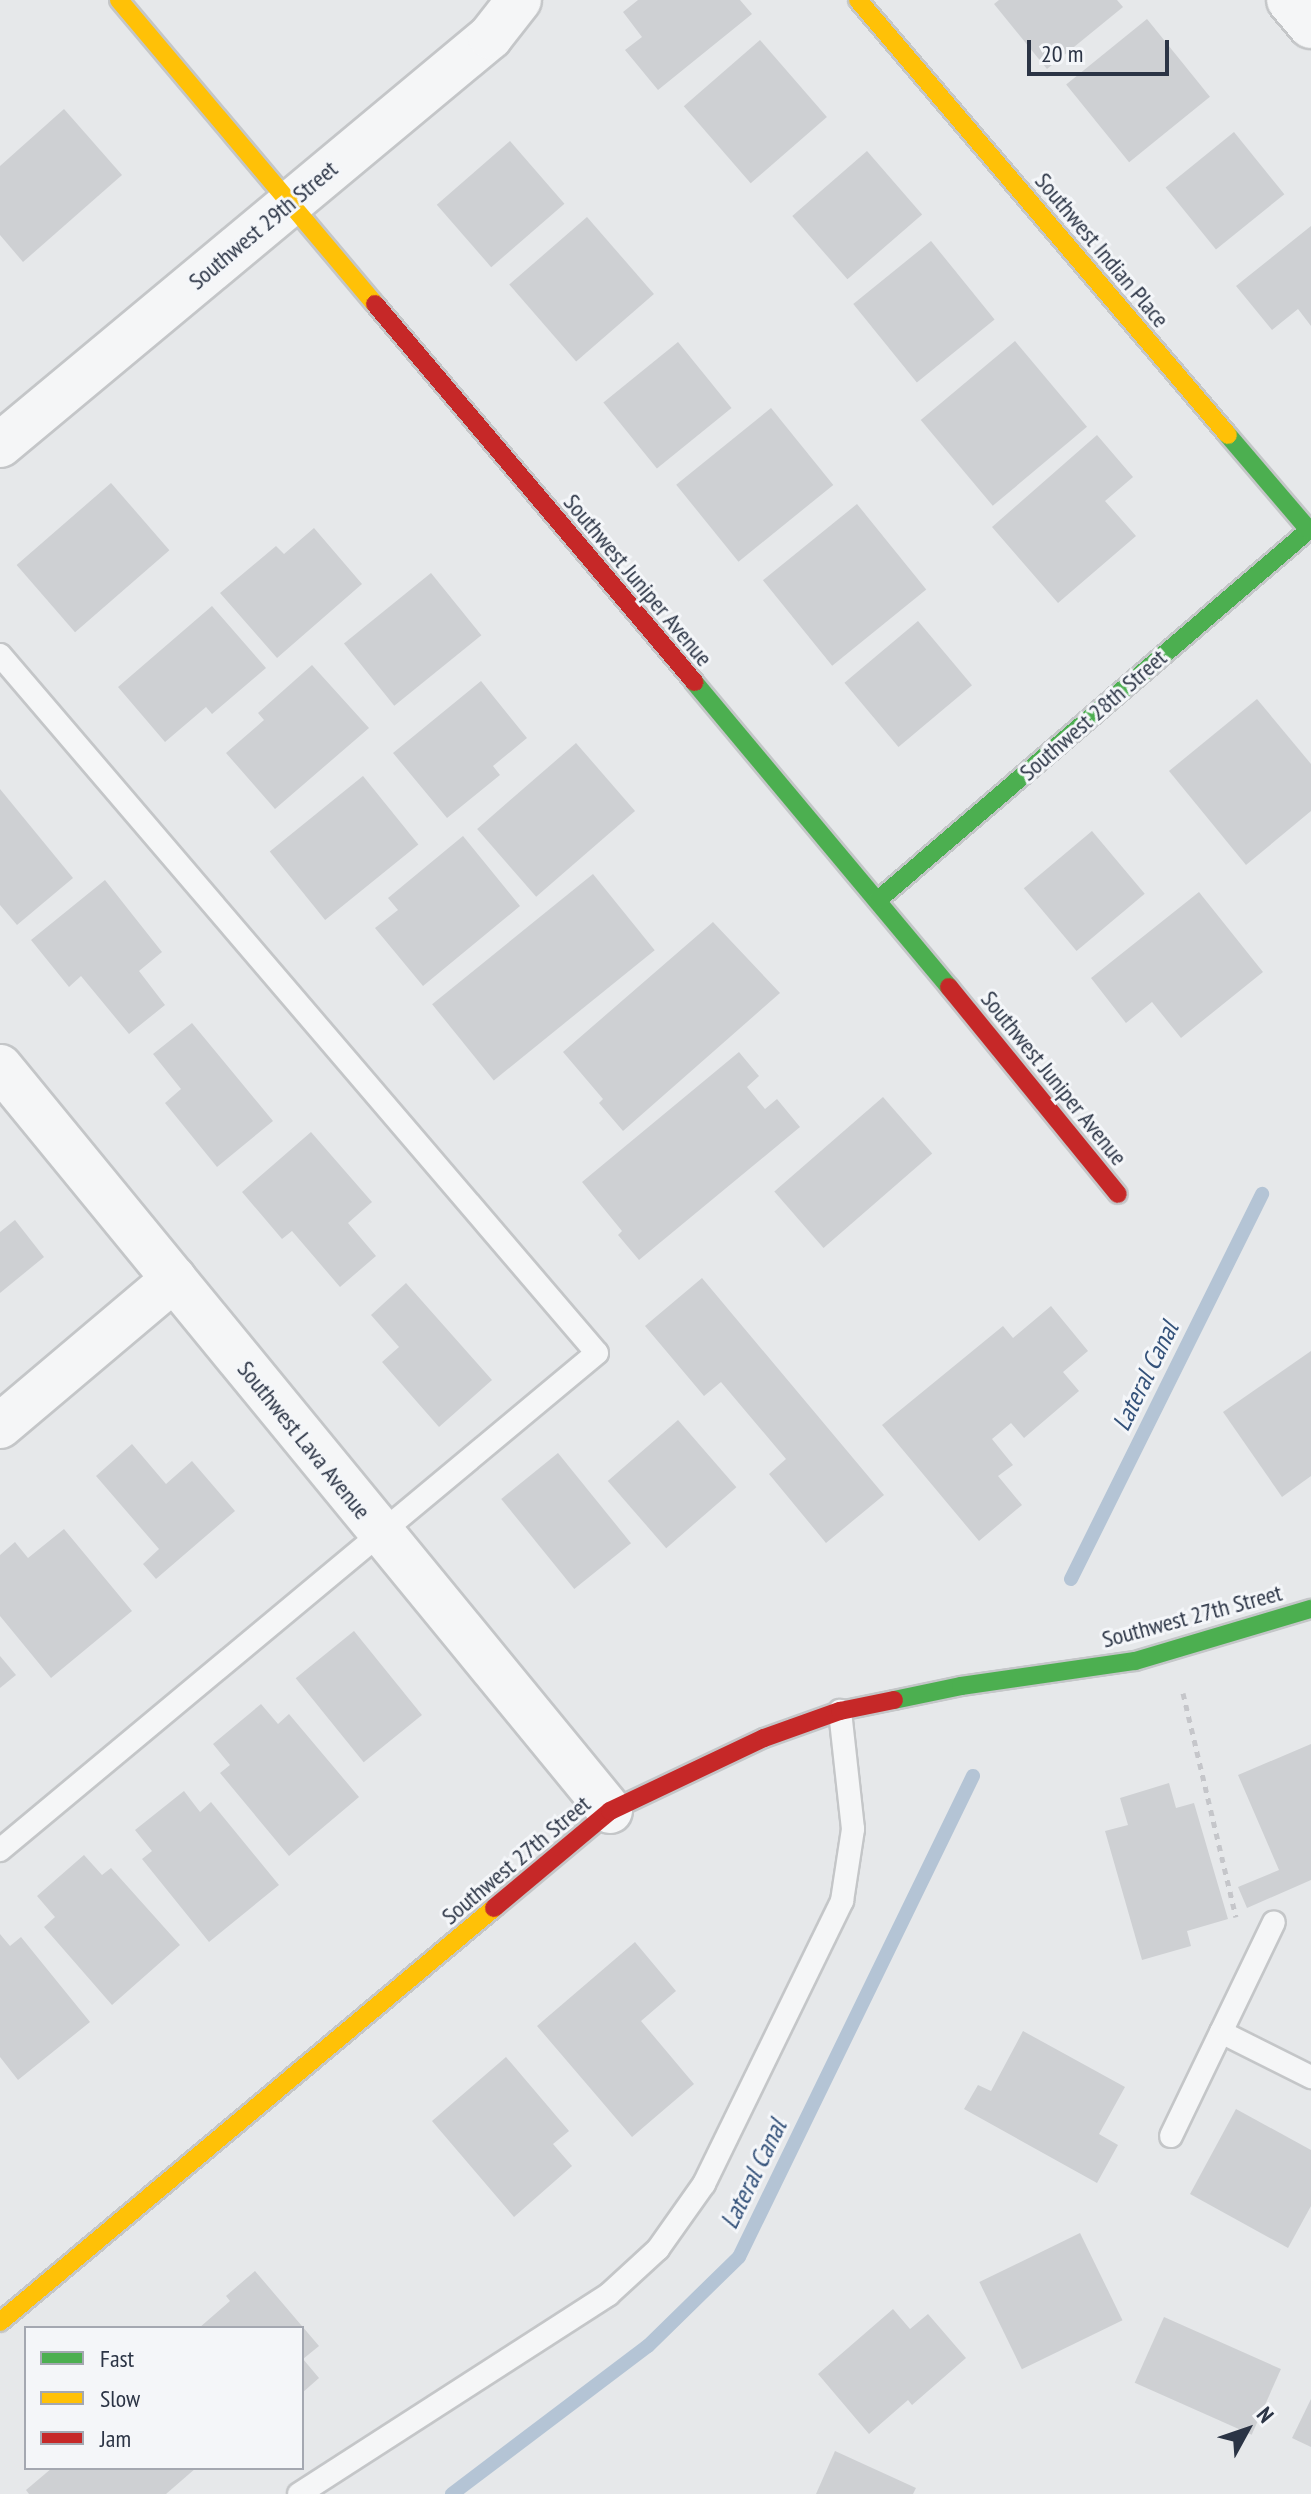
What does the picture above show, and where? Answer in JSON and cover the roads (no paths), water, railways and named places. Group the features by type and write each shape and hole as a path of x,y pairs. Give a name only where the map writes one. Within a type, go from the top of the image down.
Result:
{"street":[{"name":"Southwest Juniper Avenue","path":"119,0 878,900 1118,1194"},
{"name":"Southwest 29th Street","path":"0,445 490,37 519,0"},
{"name":"Southwest Indian Place","path":"858,0 1309,530"},
{"path":"1289,0 1311,26"},
{"name":"Southwest 28th Street","path":"878,900 1309,530"},
{"name":"Southwest Lava Avenue","path":"0,1067 610,1811"},
{"path":"0,1426 174,1279"},
{"name":"Southwest 27th Street","path":"0,2322 610,1811 764,1738 840,1711 961,1686 1135,1661 1311,1609"}],"lane":[{"path":"0,655 597,1353 0,1850"},
{"path":"299,2494 608,2295 658,2249 704,2184 842,1901 853,1829 840,1711"},
{"path":"1171,2136 1274,1922"},
{"path":"1221,2032 1311,2077"}],"waterway":[{"name":"Lateral Canal","path":"1071,1579 1262,1194"},
{"name":"Lateral Canal","path":"452,2494 648,2346 739,2257 973,1776"}]}
